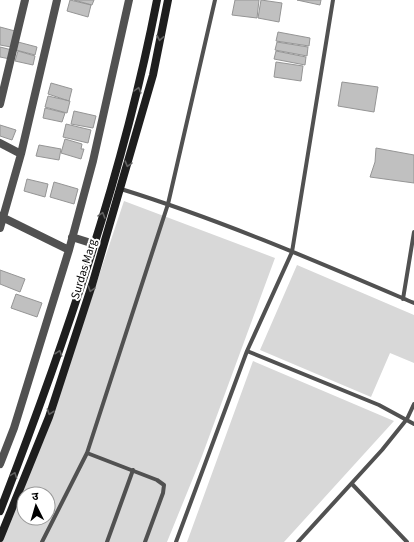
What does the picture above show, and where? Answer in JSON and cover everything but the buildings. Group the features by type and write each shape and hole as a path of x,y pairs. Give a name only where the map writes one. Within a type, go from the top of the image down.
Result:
{"main road":[{"name":"Surdas Marg","path":"0,511 37,415 94,244 143,73 157,0"},
{"name":"Surdas Marg","path":"0,538 49,417 121,190 153,76 168,0"},
{"path":"110,186 121,190"}],"street":[{"path":"0,104 25,0"},
{"path":"0,228 21,154 57,0"},
{"path":"0,464 14,428 69,250 93,161 129,0"},
{"path":"0,143 21,154"},
{"path":"2,217 69,250"},
{"path":"72,237 94,244"}],"lane":[{"path":"42,542 87,453 168,204 215,0"},
{"path":"176,542 247,351 292,252 333,0"},
{"path":"121,190 168,204 292,252 414,303"},
{"path":"403,299 414,232"},
{"path":"247,351 379,405 414,424"},
{"path":"298,542 352,484 407,419 414,404"},
{"path":"87,453 162,482 164,485 164,494 145,542"},
{"path":"107,542 133,470"},
{"path":"352,484 407,542"}],"shaded area":[{"path":"124,201 275,258 202,456 167,542 0,542 0,532 16,498 16,526 56,526 56,486 22,486 45,437"},
{"path":"297,265 414,315 414,363 390,353 371,397 260,350"},
{"path":"253,361 394,421 284,542 187,542"}]}
